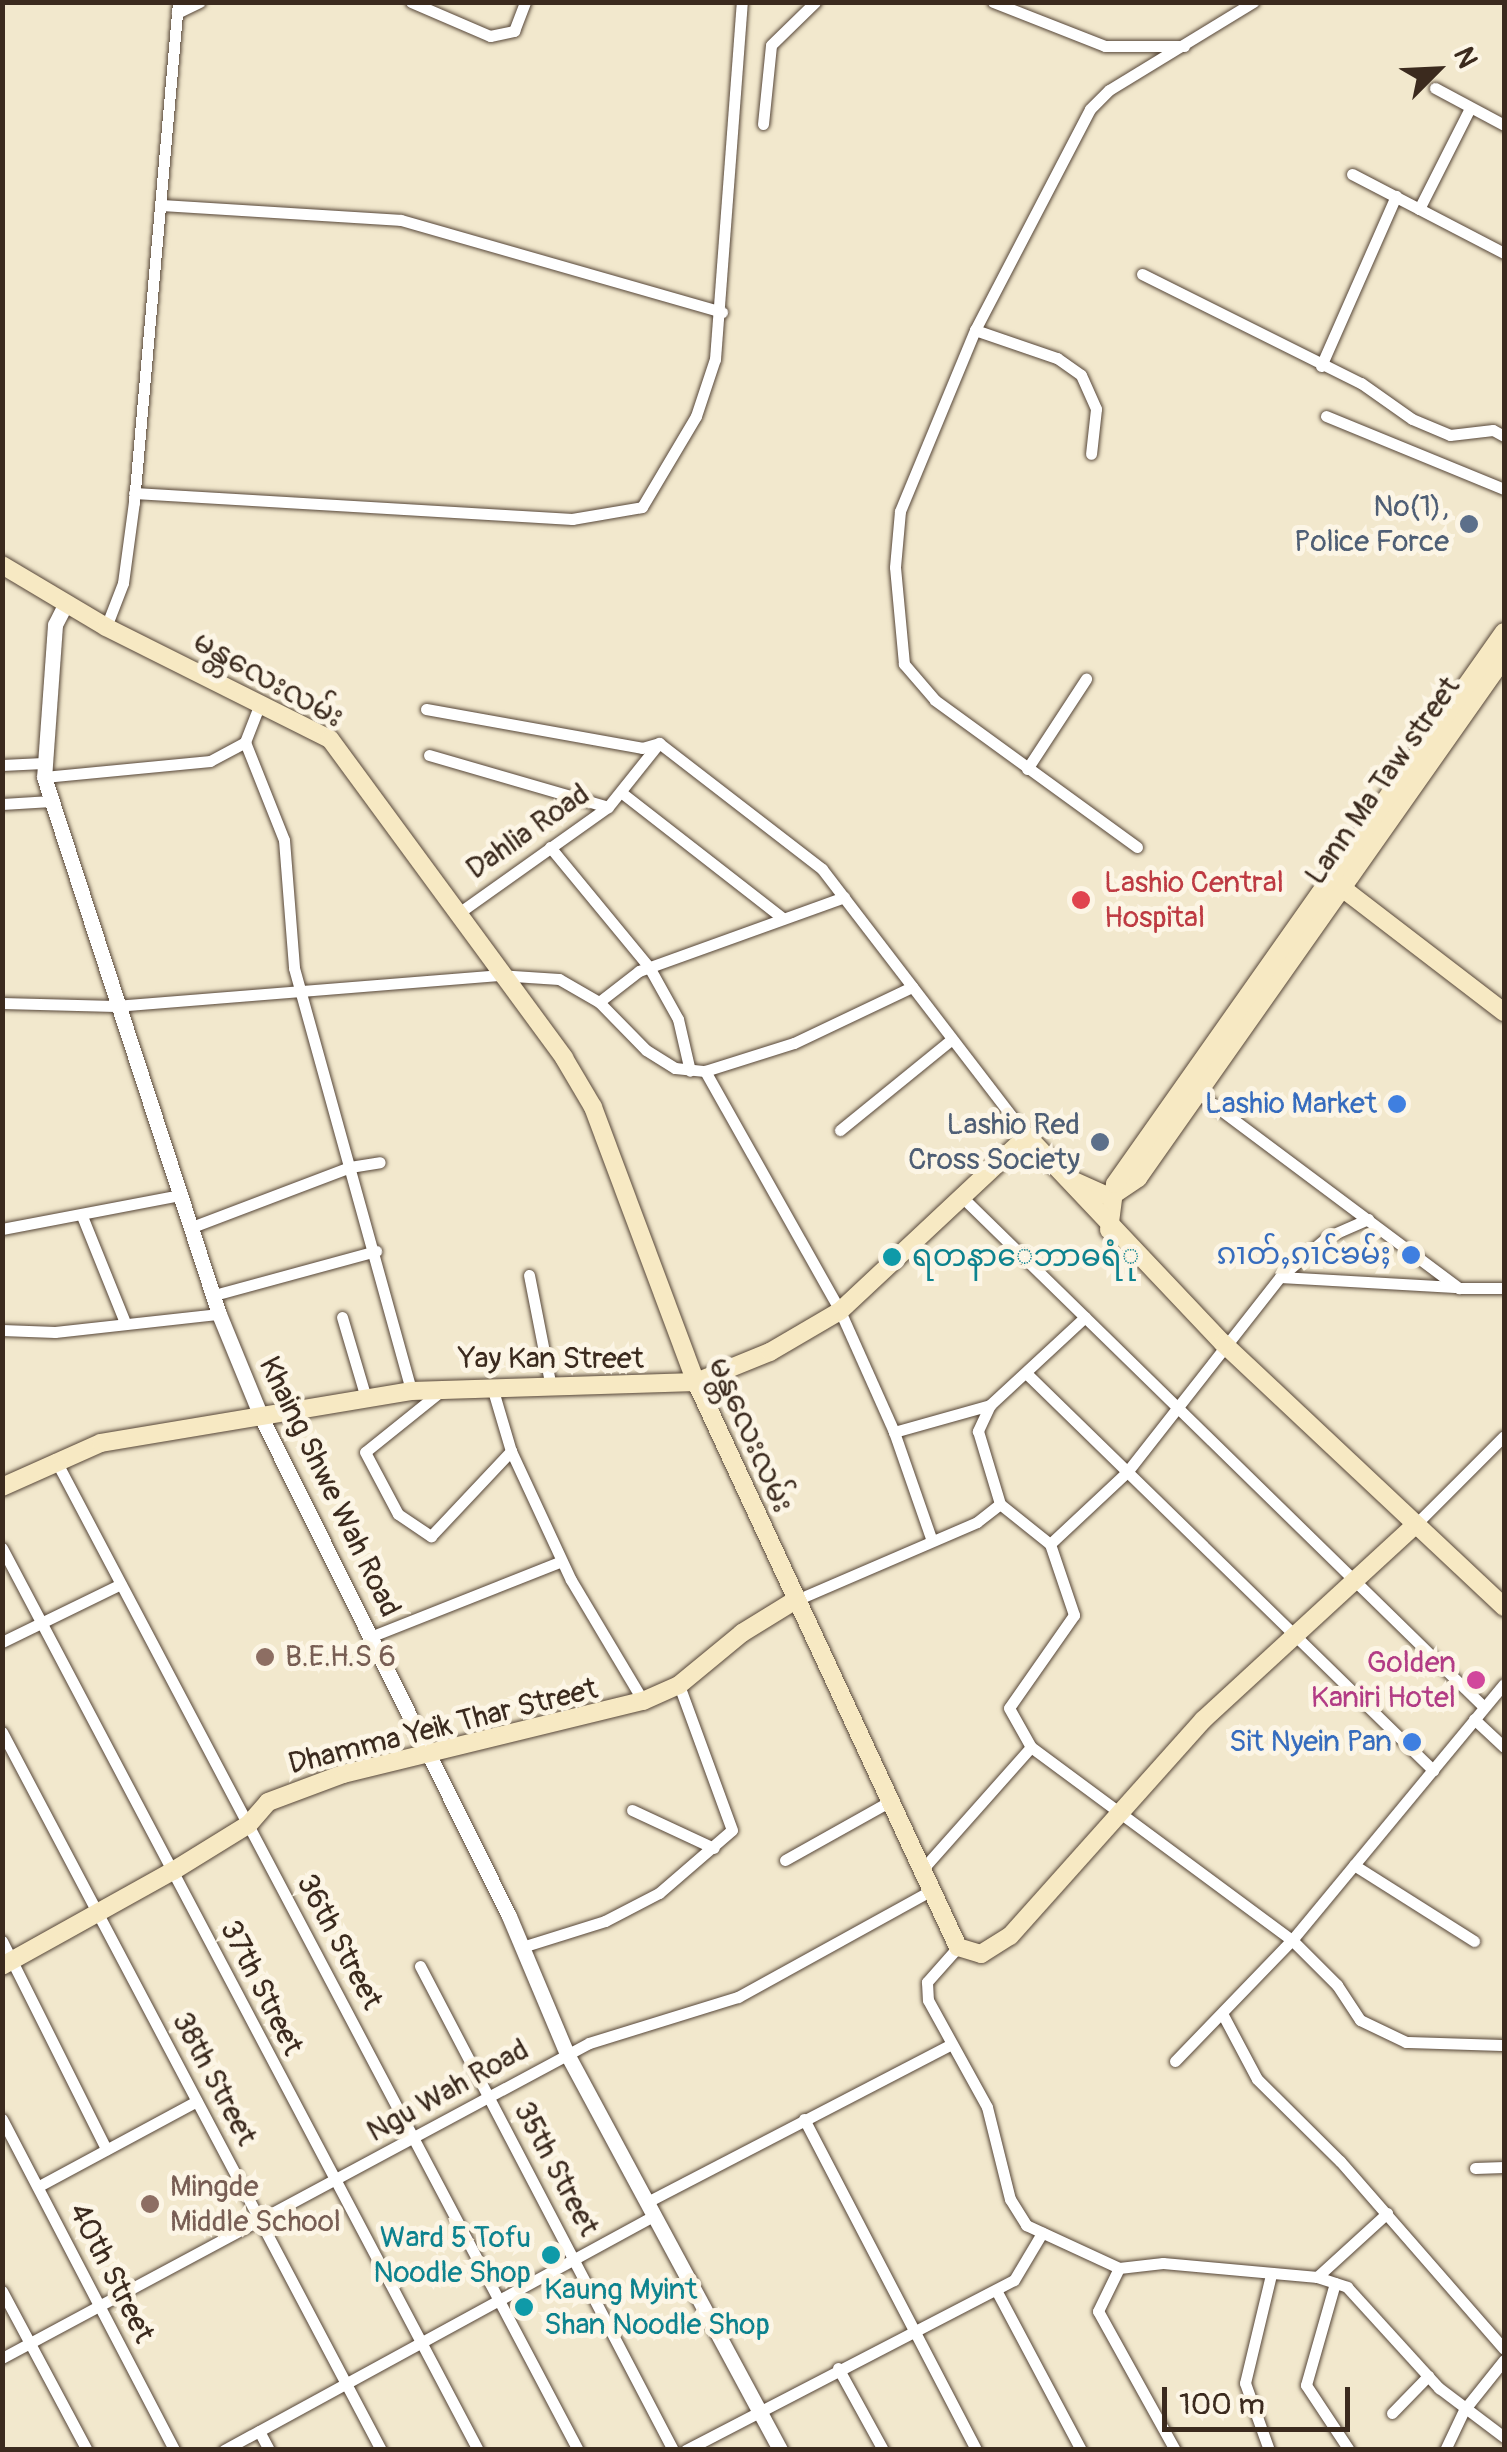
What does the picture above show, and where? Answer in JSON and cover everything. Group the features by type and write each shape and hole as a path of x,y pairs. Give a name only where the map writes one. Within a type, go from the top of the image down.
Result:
{"main road":[{"name":"မန္တလေးလမ်း","path":"2,565 106,627 330,739 460,912 498,974 564,1058 592,1107 696,1382 928,1892 958,1946"},
{"name":"Lann Ma Taw street","path":"1110,1197 1138,1178 1193,1090 1504,632"},
{"name":"Lann Ma Taw street","path":"1424,753 1504,658"},
{"path":"1336,883 1504,1012"},
{"path":"1027,1136 1072,1180 1109,1230 1223,1344 1504,1607"},
{"name":"Yay Kan Street","path":"2,1487 56,1459 101,1443 411,1391 448,1386 696,1382 770,1352 840,1311 1027,1136"},
{"path":"1072,1180 1110,1197 1109,1230"},
{"path":"958,1946 980,1954 994,1949 1203,1720 1298,1638 1414,1526"},
{"name":"Dhamma Yeik Thar Street","path":"8,1963 249,1824 268,1802 300,1788 424,1754 460,1750 643,1701 679,1684 742,1632 794,1601"}],"street":[{"path":"106,627 123,583 134,493 178,8 200,2"},
{"path":"411,2 490,36 514,31 525,2"},
{"path":"134,493 572,519 642,507 696,416 722,312 742,2"},
{"path":"763,124 772,45 815,2"},
{"path":"993,2 1105,46 1188,46"},
{"path":"1137,847 935,700 901,655 900,511 975,330 1090,109 1109,90 1188,46 1253,2"},
{"path":"1434,88 1504,125"},
{"path":"1419,209 1470,108"},
{"path":"1352,174 1504,253"},
{"path":"1321,366 1396,196"},
{"path":"163,204 401,220 722,312"},
{"path":"1142,274 1450,434 1493,430 1504,436"},
{"path":"975,330 1057,358 1081,375 1096,409 1090,454"},
{"path":"1326,416 1504,489"},
{"name":"Khaing Shwe Wah Road","path":"65,604 55,625 44,770 50,801 114,1006 220,1314 262,1419 522,1948 568,2054 780,2450"},
{"path":"1028,768 1086,679"},
{"path":"2,766 44,770 210,762 245,742 260,701"},
{"path":"426,708 642,748 659,743 822,869 1027,1136"},
{"path":"245,742 284,840 300,991 376,1250 411,1391"},
{"name":"Dahlia Road","path":"460,912 608,807 659,743"},
{"path":"429,755 608,807"},
{"path":"622,793 781,918"},
{"path":"2,804 50,801"},
{"path":"550,846 649,967 678,1019 690,1071"},
{"path":"599,1002 649,967 844,896"},
{"path":"2,1004 114,1006 498,974 559,978 599,1002 646,1050 690,1071 705,1071 794,1043 912,987"},
{"path":"840,1130 952,1039"},
{"path":"705,1071 840,1311 894,1432 932,1542"},
{"path":"1193,1090 1459,1288"},
{"path":"192,1227 350,1167 380,1162"},
{"path":"2,1229 181,1195"},
{"path":"961,1196 1484,1707"},
{"path":"82,1216 124,1320"},
{"path":"1050,1544 1127,1472 1223,1344 1280,1277 1327,1237 1368,1219"},
{"path":"214,1294 376,1250"},
{"path":"528,1275 551,1387"},
{"path":"1280,1277 1504,1288"},
{"path":"2,1330 55,1332 124,1320 220,1314"},
{"path":"342,1317 366,1398"},
{"path":"894,1432 990,1404 1085,1317"},
{"path":"1026,1374 1433,1770"},
{"path":"448,1386 365,1452 398,1514 430,1536 510,1452"},
{"path":"492,1388 510,1452 562,1560 643,1701"},
{"path":"990,1404 978,1439 1000,1504 1050,1544 1074,1615 1009,1708 1031,1747 1292,1940 1337,1985 1360,2020 1406,2042 1504,2046"},
{"path":"1414,1526 1504,1436"},
{"name":"36th Street","path":"56,1459 578,2450"},
{"path":"794,1601 932,1542 1000,1504"},
{"name":"37th Street","path":"2,1548 333,2183 478,2450"},
{"path":"370,1637 562,1560"},
{"path":"2,1642 121,1584"},
{"path":"522,1948 619,1914 659,1893 714,1848 733,1824 679,1684"},
{"path":"1175,2061 1292,1940 1504,1684"},
{"path":"1474,1719 1504,1748"},
{"name":"38th Street","path":"2,1732 380,2450"},
{"path":"920,1872 1031,1747"},
{"path":"785,1860 887,1803"},
{"path":"632,1810 714,1848"},
{"path":"1354,1865 1474,1941"},
{"name":"Ngu Wah Road","path":"2,2358 568,2054 738,1997 928,1892"},
{"path":"2,1941 8,1963 106,2149"},
{"path":"958,1946 926,1982 928,2000 987,2107 1017,2214 1042,2233 1120,2268 1163,2262 1271,2275 1317,2276 1361,2300 1428,2376 1464,2410 1504,2437"},
{"name":"35th Street","path":"420,1966 576,2257 673,2450"},
{"path":"1223,2014 1257,2078 1386,2214 1504,2349"},
{"path":"224,2450 344,2380 576,2257 804,2119 950,2046"},
{"path":"39,2186 198,2101"},
{"name":"40th Street","path":"2,2119 174,2450"},
{"path":"804,2119 909,2330 976,2450"},
{"path":"1476,2168 1504,2168"},
{"path":"1317,2276 1386,2214"},
{"path":"686,2450 909,2330 1014,2280 1042,2233"},
{"path":"1120,2268 1098,2311 1175,2450"},
{"path":"1269,2450 1245,2383 1271,2275"},
{"path":"1334,2284 1306,2385 1349,2450"},
{"path":"996,2290 1081,2450"},
{"path":"2,2291 87,2450"},
{"path":"1446,2450 1464,2410 1504,2360"},
{"path":"838,2368 883,2450"},
{"path":"1392,2413 1428,2376"},
{"path":"259,2431 269,2450"}],"place":[{"name":"No(1), Police Force","path":"1469,524"},
{"name":"Lashio Central Hospital","path":"1081,900"},
{"name":"Lashio Market","path":"1397,1104"},
{"name":"Lashio Red Cross Society","path":"1100,1142"},
{"name":"ၵၢတ်ႇၵၢင်ၶမ်ႈ","path":"1411,1255"},
{"name":"ရတနာေဘာဓရံု","path":"892,1257"},
{"name":"B.E.H.S 6","path":"265,1657"},
{"name":"Golden Kaniri Hotel","path":"1476,1680"},
{"name":"Sit Nyein Pan","path":"1412,1742"},
{"name":"Mingde Middle School","path":"150,2204"},
{"name":"Ward 5 Tofu Noodle Shop","path":"551,2255"},
{"name":"Kaung Myint Shan Noodle Shop","path":"524,2307"}]}
